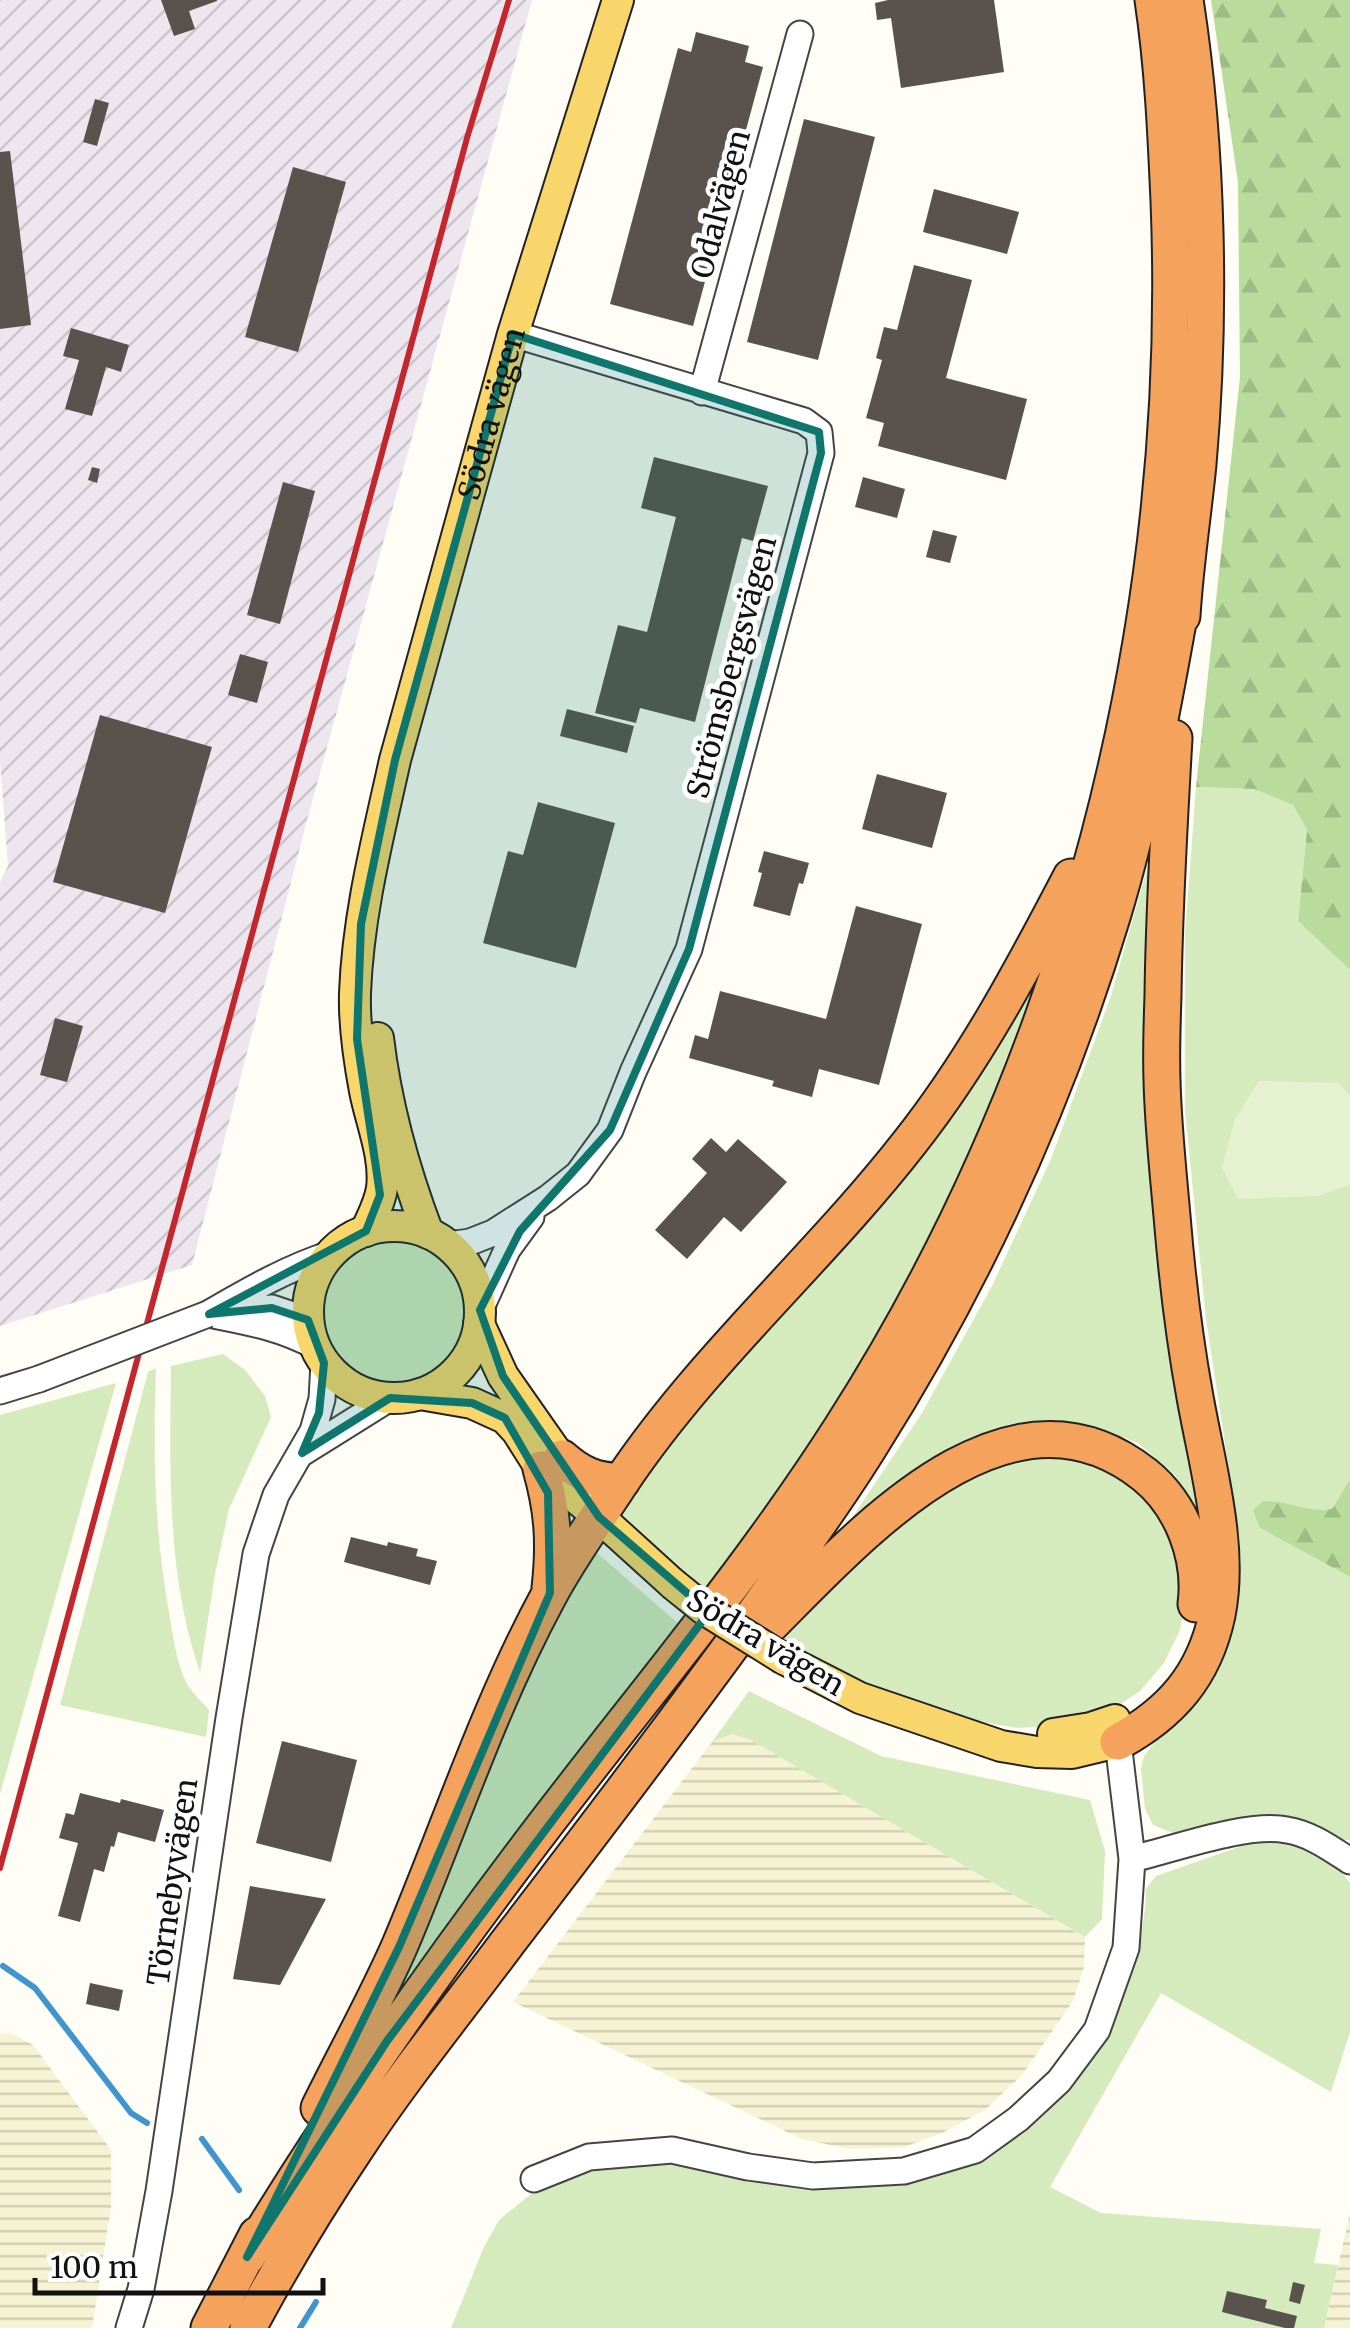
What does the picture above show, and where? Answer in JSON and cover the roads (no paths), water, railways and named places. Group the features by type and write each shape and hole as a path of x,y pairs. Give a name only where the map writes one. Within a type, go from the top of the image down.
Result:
{"highway":[{"path":"247,2257 332,2120 387,2041 524,1852 776,1525 844,1424 959,1218 1010,1101 1063,954 1104,814 1128,711 1149,592 1164,463 1171,260 1166,140 1153,0"},
{"path":"1116,1731 1142,1729 1186,1688 1212,1636 1221,1581 1215,1510 1186,1343 1162,1079 1164,930 1184,594 1203,370 1205,261 1199,134 1185,0"},
{"path":"248,2328 359,2143 688,1706 801,1548 871,1444 934,1336 987,1233 1041,1114 1112,917 1161,719 1184,594"},
{"path":"210,2328 398,1948 522,1649 550,1594 622,1480 674,1411 867,1194 955,1080 1027,961 1104,814"},
{"path":"688,1706 873,1524 966,1459 1018,1442 1050,1440 1105,1450 1155,1483 1186,1531 1195,1557 1198,1588 1194,1619 1184,1648 1170,1674 1116,1731"},
{"path":"550,1594 554,1553 551,1464 607,1482 622,1480"}],"main road":[{"name":"Södra vägen","path":"366,1231 380,1196 382,1172 357,1039 355,994 361,924 380,830 395,760 513,334 618,0"},
{"name":"Södra vägen","path":"380,830 374,957 377,1031 402,1156 438,1239"},
{"path":"397,1226 438,1239 461,1258 477,1292 479,1317 474,1344 463,1364 448,1379 405,1396 365,1394 353,1388 332,1373 315,1343 312,1286 316,1274 346,1240 366,1231 397,1226"},
{"name":"Södra vägen","path":"479,1317 503,1376 551,1464"},
{"name":"Södra vägen","path":"405,1396 472,1403 505,1418 598,1517 704,1609 784,1659 860,1698 1001,1746 1036,1752 1072,1753 1116,1731"}],"street":[{"name":"Odalvägen","path":"702,392 800,34"},
{"name":"Strömsbergsvägen","path":"438,1239 470,1242 493,1233 578,1174 610,1130 690,949 821,453 819,432 804,421 513,334"},
{"name":"Strömsbergsvägen","path":"479,1317 507,1250 548,1198"},
{"path":"0,1391 208,1314 300,1264 331,1254"},
{"path":"208,1314 272,1308 315,1343"},
{"name":"Törnebyvägen","path":"129,2328 141,2289 159,2191 256,1554 276,1495 302,1453 319,1412 315,1343"},
{"name":"Törnebyvägen","path":"302,1453 405,1396"},
{"path":"534,2179 589,2157 672,2150 813,2176 904,2171 975,2150 1018,2120 1060,2081 1098,2030 1126,1948 1132,1859 1116,1731"},
{"path":"1132,1859 1257,1827 1315,1838 1350,1861"}],"waterway":[{"path":"3,1966 35,1988 131,2113 147,2123"},
{"path":"202,2139 239,2190"},
{"path":"300,2328 316,2302"}],"railway":[{"path":"0,1868 467,138 509,0"}]}
